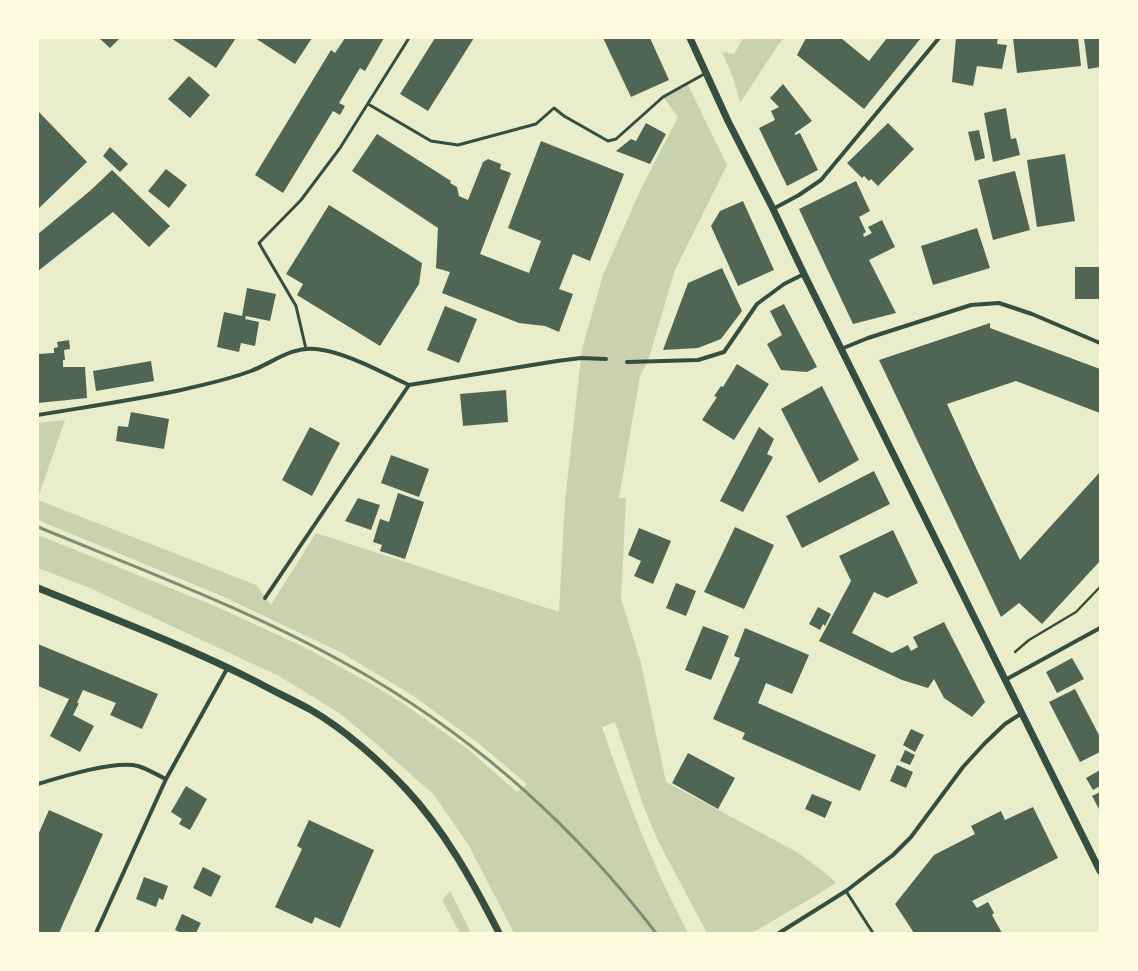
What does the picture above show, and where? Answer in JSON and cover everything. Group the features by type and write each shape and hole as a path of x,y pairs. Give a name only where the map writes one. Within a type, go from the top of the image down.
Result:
{"street":[{"path":"690,38 728,121 773,209 1100,871"},
{"path":"773,209 822,180 939,38"},
{"path":"627,362 698,360 724,352 756,304 784,284 804,274"},
{"path":"841,349 868,338 971,305 999,303 1032,314 1100,343"},
{"path":"38,415 151,396 228,380 286,355 306,349 316,349 340,354 409,385 557,361 581,358 606,359"},
{"path":"264,598 409,385"},
{"path":"38,588 169,641 228,667 312,711 342,732 385,767 431,819 471,880 499,933"},
{"path":"1005,680 1100,628"},
{"path":"96,933 166,779 228,667"},
{"path":"779,933 846,891 892,855 911,837 945,790 971,758 1005,724 1022,713"},
{"path":"38,784 70,775 119,766 137,766 166,779"}],"lane":[{"path":"306,349 296,306 259,243 301,200 340,148 410,38"},
{"path":"368,104 431,141 458,145 536,124 554,108 564,116 608,141 616,139 663,97 706,73"},
{"path":"846,891 873,933"}],"path":[{"path":"1015,652 1029,640 1076,612 1100,587"}],"green space":[{"path":"743,38 784,38 740,103 733,77 722,52 734,54"},
{"path":"687,83 727,165 675,270 648,361 640,376 619,498 626,498 621,599 641,663 666,782 797,852 828,875 836,883 752,933 707,933 658,841 645,810 615,722 602,727 641,832 663,883 688,933 514,933 469,846 434,795 380,747 339,713 279,676 90,588 38,568 38,535 215,606 306,648 404,704 469,750 517,792 527,784 478,743 412,695 342,653 222,596 38,520 38,500 256,585 271,605 316,533 559,612 565,501 582,349 603,275 640,191 678,117 663,97"},
{"path":"65,420 38,498 38,423"},
{"path":"450,891 471,933 460,933 442,900"}],"building":[{"path":"99,38 120,38 110,48"},
{"path":"171,38 236,38 216,68"},
{"path":"255,38 312,38 295,64"},
{"path":"345,38 384,38 365,71 360,68 339,103 345,106 340,115 333,111 283,193 255,175 331,50 335,53"},
{"path":"435,38 474,38 428,111 400,94"},
{"path":"603,38 650,38 669,80 631,97"},
{"path":"806,38 841,38 869,61 887,38 921,38 864,109 797,55"},
{"path":"956,38 998,38 997,44 1007,45 1002,69 977,66 973,86 952,82"},
{"path":"1013,38 1078,38 1081,66 1017,73"},
{"path":"1084,38 1100,38 1100,67 1088,69"},
{"path":"189,76 210,95 190,118 168,99"},
{"path":"783,84 812,121 795,133 795,135 800,133 818,170 787,186 759,128 775,120 771,111 779,107 770,98"},
{"path":"1006,108 1011,139 1016,138 1020,155 993,162 984,113"},
{"path":"38,111 87,162 38,209"},
{"path":"646,123 666,134 650,164 616,151 631,139 636,141"},
{"path":"888,123 914,149 878,186 871,179 869,181 864,176 862,178 847,163"},
{"path":"979,130 985,158 975,161 968,132"},
{"path":"377,134 451,181 450,183 457,187 459,196 468,200 483,162 488,159 501,164 500,169 511,173 480,254 529,273 541,241 508,228 541,141 624,174 590,261 573,254 559,289 573,294 559,332 545,326 519,323 442,293 450,272 436,268 438,228 352,171"},
{"path":"110,147 128,164 120,172 103,156"},
{"path":"1065,154 1075,221 1037,227 1027,160"},
{"path":"166,169 187,185 169,208 148,191"},
{"path":"112,170 170,226 149,247 113,212 38,271 38,234 91,190"},
{"path":"1015,171 1030,230 993,240 978,180"},
{"path":"856,181 870,211 859,217 866,232 863,234 864,237 872,233 868,227 882,220 895,247 869,260 896,313 853,324 799,209"},
{"path":"743,201 774,270 738,286 711,226 720,211"},
{"path":"329,205 422,263 419,284 380,346 297,295 303,284 286,274"},
{"path":"977,228 990,268 933,285 921,246"},
{"path":"1075,267 1100,267 1100,299 1075,299"},
{"path":"722,268 742,311 721,339 698,348 663,350 688,283"},
{"path":"247,288 276,294 270,321 246,316 245,319 259,322 255,346 241,343 239,352 217,347 224,312 242,316"},
{"path":"784,304 817,367 807,372 781,370 767,344 782,335 770,311"},
{"path":"445,306 477,319 459,363 427,350"},
{"path":"990,323 990,328 1100,369 1100,413 1016,381 947,404 1020,560 1100,472 1100,561 1042,624 1019,603 1001,617 879,360"},
{"path":"69,340 70,349 64,350 65,360 63,360 63,367 85,367 87,398 38,403 38,354 54,353 54,348 58,347 57,342"},
{"path":"151,361 154,381 96,391 93,371"},
{"path":"737,364 769,384 734,440 702,420 717,397 714,396 721,386 723,387"},
{"path":"822,386 859,460 819,483 781,409"},
{"path":"506,390 508,422 463,426 460,394"},
{"path":"131,412 169,419 164,449 116,441 118,426 128,427"},
{"path":"310,427 340,443 312,496 282,480"},
{"path":"759,427 774,439 767,454 773,457 743,512 720,501"},
{"path":"391,455 429,469 419,497 381,483"},
{"path":"874,471 890,504 802,548 786,516"},
{"path":"398,493 424,502 405,559 380,551 382,545 373,542 380,519 389,522"},
{"path":"358,498 380,505 371,530 345,521"},
{"path":"735,527 774,545 744,609 704,592"},
{"path":"639,528 671,541 653,584 634,576 641,561 628,555"},
{"path":"893,530 918,583 887,598 874,592 852,633 892,653 908,645 911,651 918,647 913,637 944,622 985,702 972,717 944,698 934,679 928,688 902,680 819,641 851,581 839,556"},
{"path":"676,583 696,591 686,616 666,608"},
{"path":"818,607 831,614 825,626 823,624 820,630 809,624"},
{"path":"703,626 729,636 711,680 685,670"},
{"path":"745,628 809,655 792,694 766,683 758,703 876,755 860,791 742,739 745,733 713,719 740,658 734,656"},
{"path":"38,644 158,694 142,729 110,715 116,703 83,690 73,715 94,726 80,752 50,736 69,699 38,686"},
{"path":"1072,658 1084,679 1057,693 1046,672"},
{"path":"1075,689 1100,737 1100,752 1080,762 1049,702"},
{"path":"911,729 924,735 915,752 903,745"},
{"path":"905,750 915,755 910,765 900,761"},
{"path":"688,753 735,778 718,809 672,783"},
{"path":"897,765 913,772 906,788 890,781"},
{"path":"1100,770 1100,786 1093,790 1086,778"},
{"path":"186,786 207,799 190,830 179,824 182,819 171,812"},
{"path":"1100,792 1100,811 1092,796"},
{"path":"812,794 832,802 825,818 805,809"},
{"path":"1033,807 1058,858 972,901 977,908 988,902 994,913 992,915 1002,933 914,933 895,904 934,855 975,834 971,826 1001,811 1005,820"},
{"path":"49,810 103,834 59,933 41,933 38,931 38,835"},
{"path":"309,820 374,850 340,928 315,917 312,924 275,907 302,849 297,846"},
{"path":"203,867 221,876 211,897 193,888"},
{"path":"144,877 168,886 163,900 159,898 156,907 136,899"},
{"path":"182,914 201,923 196,933 182,933 175,930"}],"railway":[{"path":"38,527 207,596 249,615 331,656 371,678 412,704 451,731 526,792 594,859 626,895 656,933"}]}
